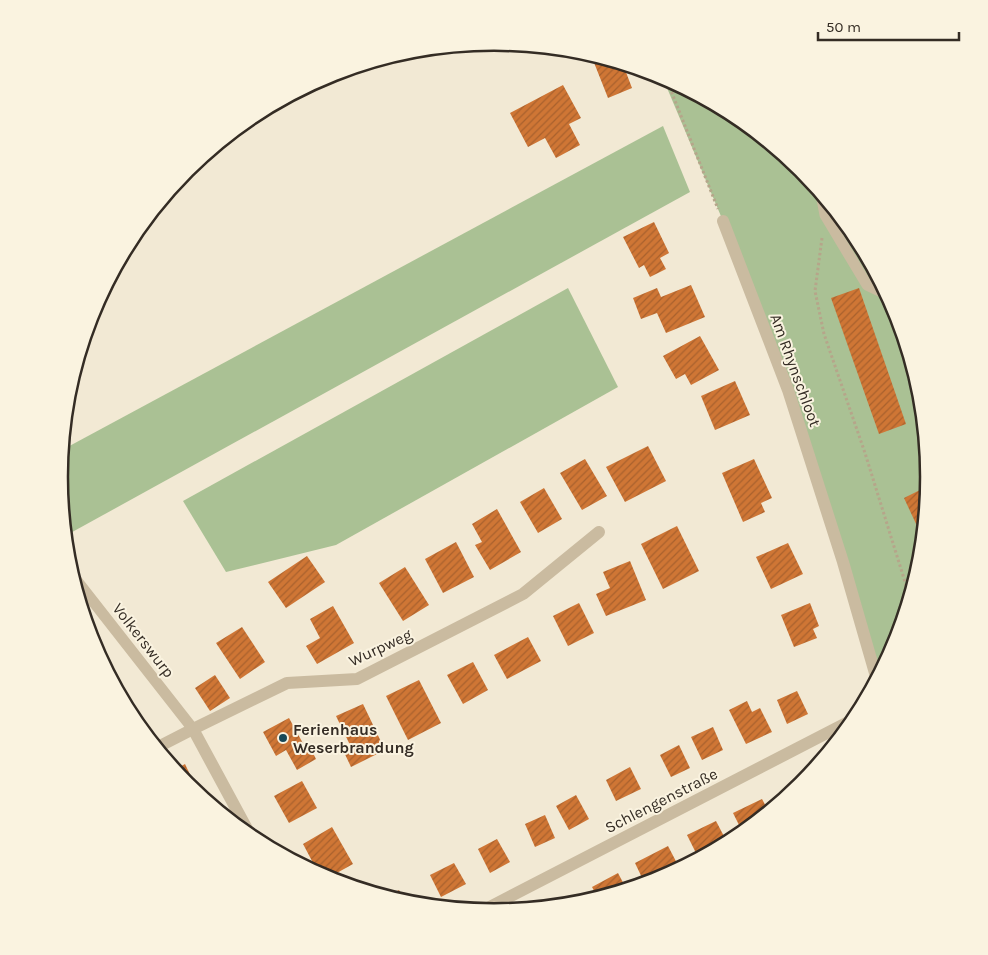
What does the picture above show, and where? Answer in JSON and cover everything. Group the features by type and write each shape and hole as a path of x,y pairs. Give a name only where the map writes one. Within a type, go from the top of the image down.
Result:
{"street":[{"name":"Am Rhynschloot","path":"722,221 788,390 843,562 874,670"},
{"name":"Wurpweg","path":"162,745 287,683 358,679 523,594 599,532"},
{"name":"Schlengenstraße","path":"496,904 839,727"},
{"path":"193,729 245,823"}],"lane":[{"path":"824,208 825,215 867,285 876,289"},
{"name":"Volkerswurp","path":"82,587 193,729"}],"path":[{"path":"671,90 722,221"},
{"path":"825,215 815,291 824,334 865,452 906,586"}],"green space":[{"path":"667,88 707,108 753,139 775,157 814,196 832,218 863,264 888,314 898,340 906,367 917,422 920,478 917,533 906,588 898,615 872,673 843,562 723,221"},
{"path":"663,126 690,192 71,533 68,478 69,446"},
{"path":"568,288 618,387 336,545 226,572 183,501"}],"building":[{"path":"594,64 626,73 632,88 608,98"},
{"path":"563,85 581,118 569,124 580,145 556,158 545,138 528,147 510,113"},
{"path":"654,222 669,253 660,258 666,269 650,277 644,265 639,268 623,237"},
{"path":"691,285 705,317 666,333 657,313 641,319 633,298 657,288 661,297"},
{"path":"859,288 906,424 879,434 831,298"},
{"path":"700,336 719,370 691,385 685,374 676,379 663,356"},
{"path":"735,381 750,415 715,430 701,396"},
{"path":"648,446 666,481 625,502 606,467"},
{"path":"585,459 607,496 582,510 560,473"},
{"path":"754,459 772,498 761,503 765,512 743,522 722,473"},
{"path":"544,488 562,519 538,533 520,502"},
{"path":"920,490 917,526 904,498"},
{"path":"497,509 521,552 490,570 475,545 482,542 472,524"},
{"path":"677,526 699,571 663,589 641,544"},
{"path":"456,542 474,577 443,593 425,559"},
{"path":"788,543 803,574 771,589 756,557"},
{"path":"307,556 325,582 286,608 268,582"},
{"path":"630,561 646,600 606,616 596,594 610,588 603,572"},
{"path":"405,567 429,605 403,621 379,583"},
{"path":"579,603 594,633 568,646 553,616"},
{"path":"810,603 819,626 813,629 817,638 794,647 781,615"},
{"path":"333,606 354,643 317,664 306,646 320,638 310,619"},
{"path":"242,627 265,662 240,679 216,643"},
{"path":"528,637 541,661 507,679 494,655"},
{"path":"473,662 488,690 463,704 447,675"},
{"path":"215,675 230,698 210,711 195,688"},
{"path":"419,680 441,723 408,740 386,696"},
{"path":"797,691 808,714 787,724 777,700"},
{"path":"747,701 752,712 760,708 772,732 746,744 729,710"},
{"path":"363,704 385,750 351,767 342,748 350,745 336,716"},
{"name":"Ferienhaus Weserbrandung","path":"289,718 305,747 309,745 316,759 297,770 286,750 276,756 263,732"},
{"path":"713,727 723,750 702,760 691,737"},
{"path":"679,745 690,768 671,777 660,755"},
{"path":"185,764 191,777 181,766"},
{"path":"630,767 641,789 616,801 606,780"},
{"path":"302,781 317,808 289,823 274,796"},
{"path":"576,795 589,819 569,830 556,806"},
{"path":"762,799 766,806 739,826 733,813"},
{"path":"545,815 555,838 535,847 525,824"},
{"path":"716,821 724,836 696,853 687,835"},
{"path":"332,827 353,864 337,873 331,871 313,864 303,844"},
{"path":"497,839 510,862 490,873 478,849"},
{"path":"668,846 677,863 642,877 635,863"},
{"path":"454,863 466,884 441,897 430,875"},
{"path":"618,873 623,883 594,891 592,887"}],"place":[{"name":"Ferienhaus Weserbrandung","path":"283,738"}]}
